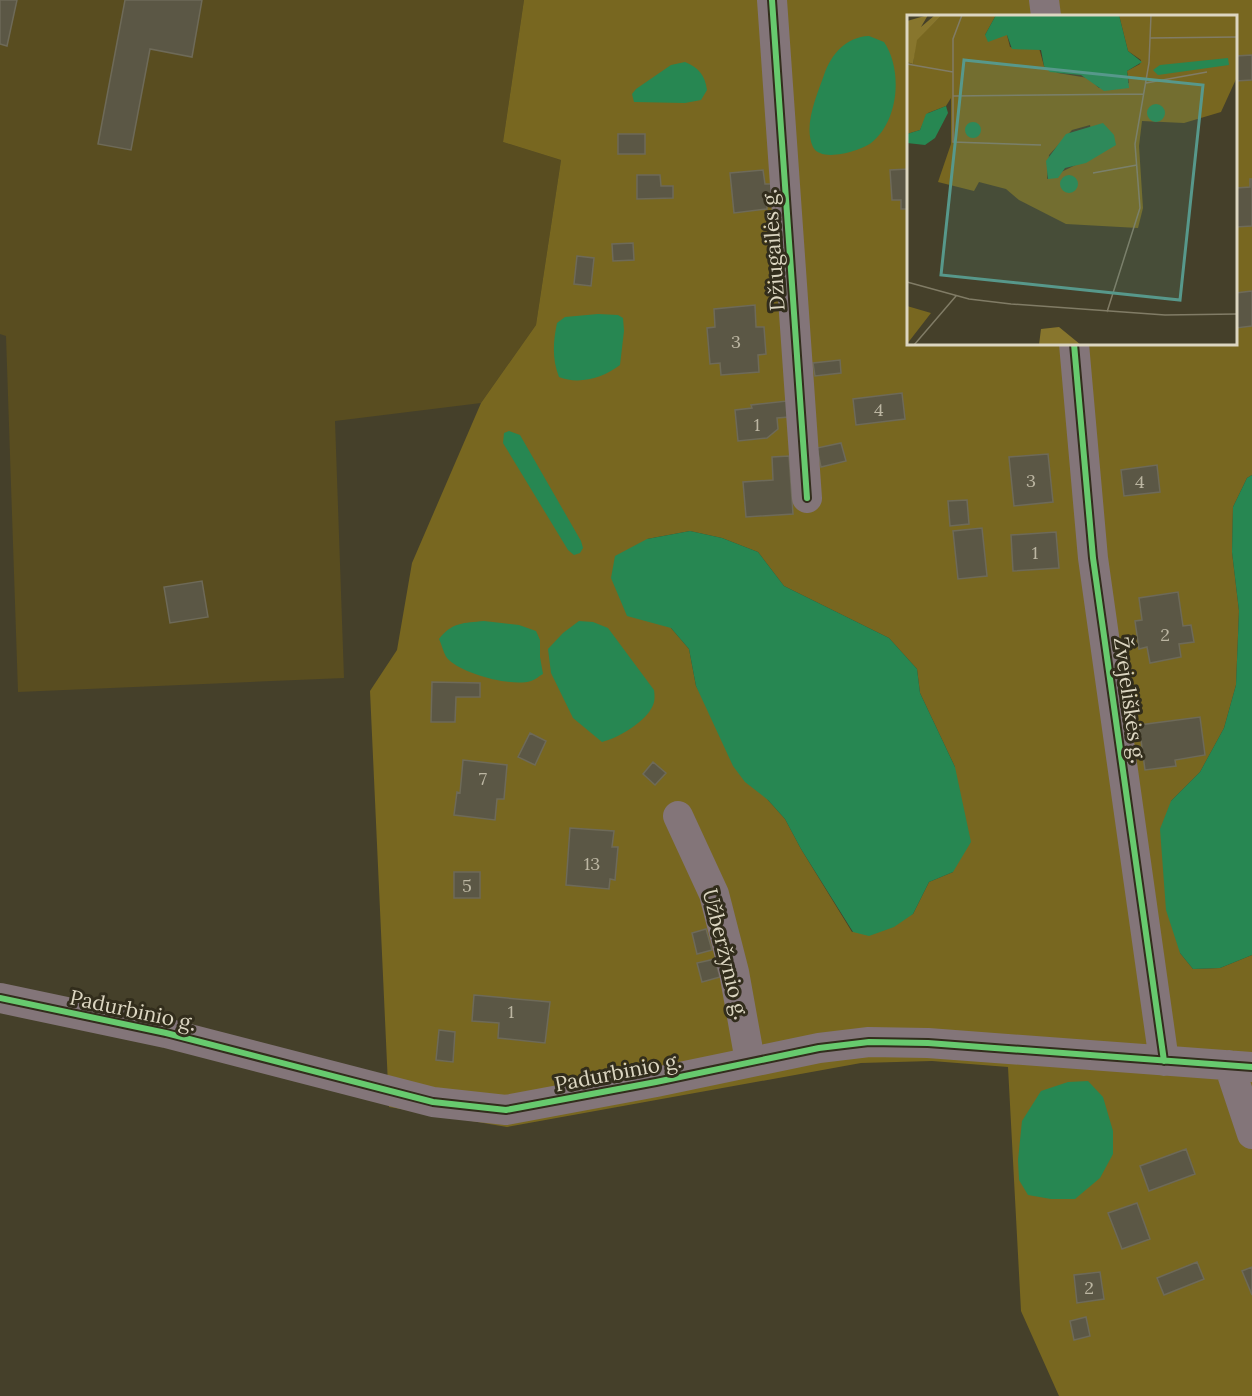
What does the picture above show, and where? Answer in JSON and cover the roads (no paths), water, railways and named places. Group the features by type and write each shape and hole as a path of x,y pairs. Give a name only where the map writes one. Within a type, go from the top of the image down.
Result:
{"street":[{"name":"Džiugailės g.","path":"772,0 807,498"},
{"path":"1044,0 1046,15"},
{"name":"Žvejeliškės g.","path":"1074,345 1094,558 1164,1061"},
{"name":"Užberžynio g.","path":"678,816 714,894 734,972 750,1061"},
{"name":"Padurbinio g.","path":"0,998 166,1033 432,1102 506,1110 819,1048 869,1042 928,1043 1240,1066"},
{"path":"1240,1066 1252,1134"}]}
